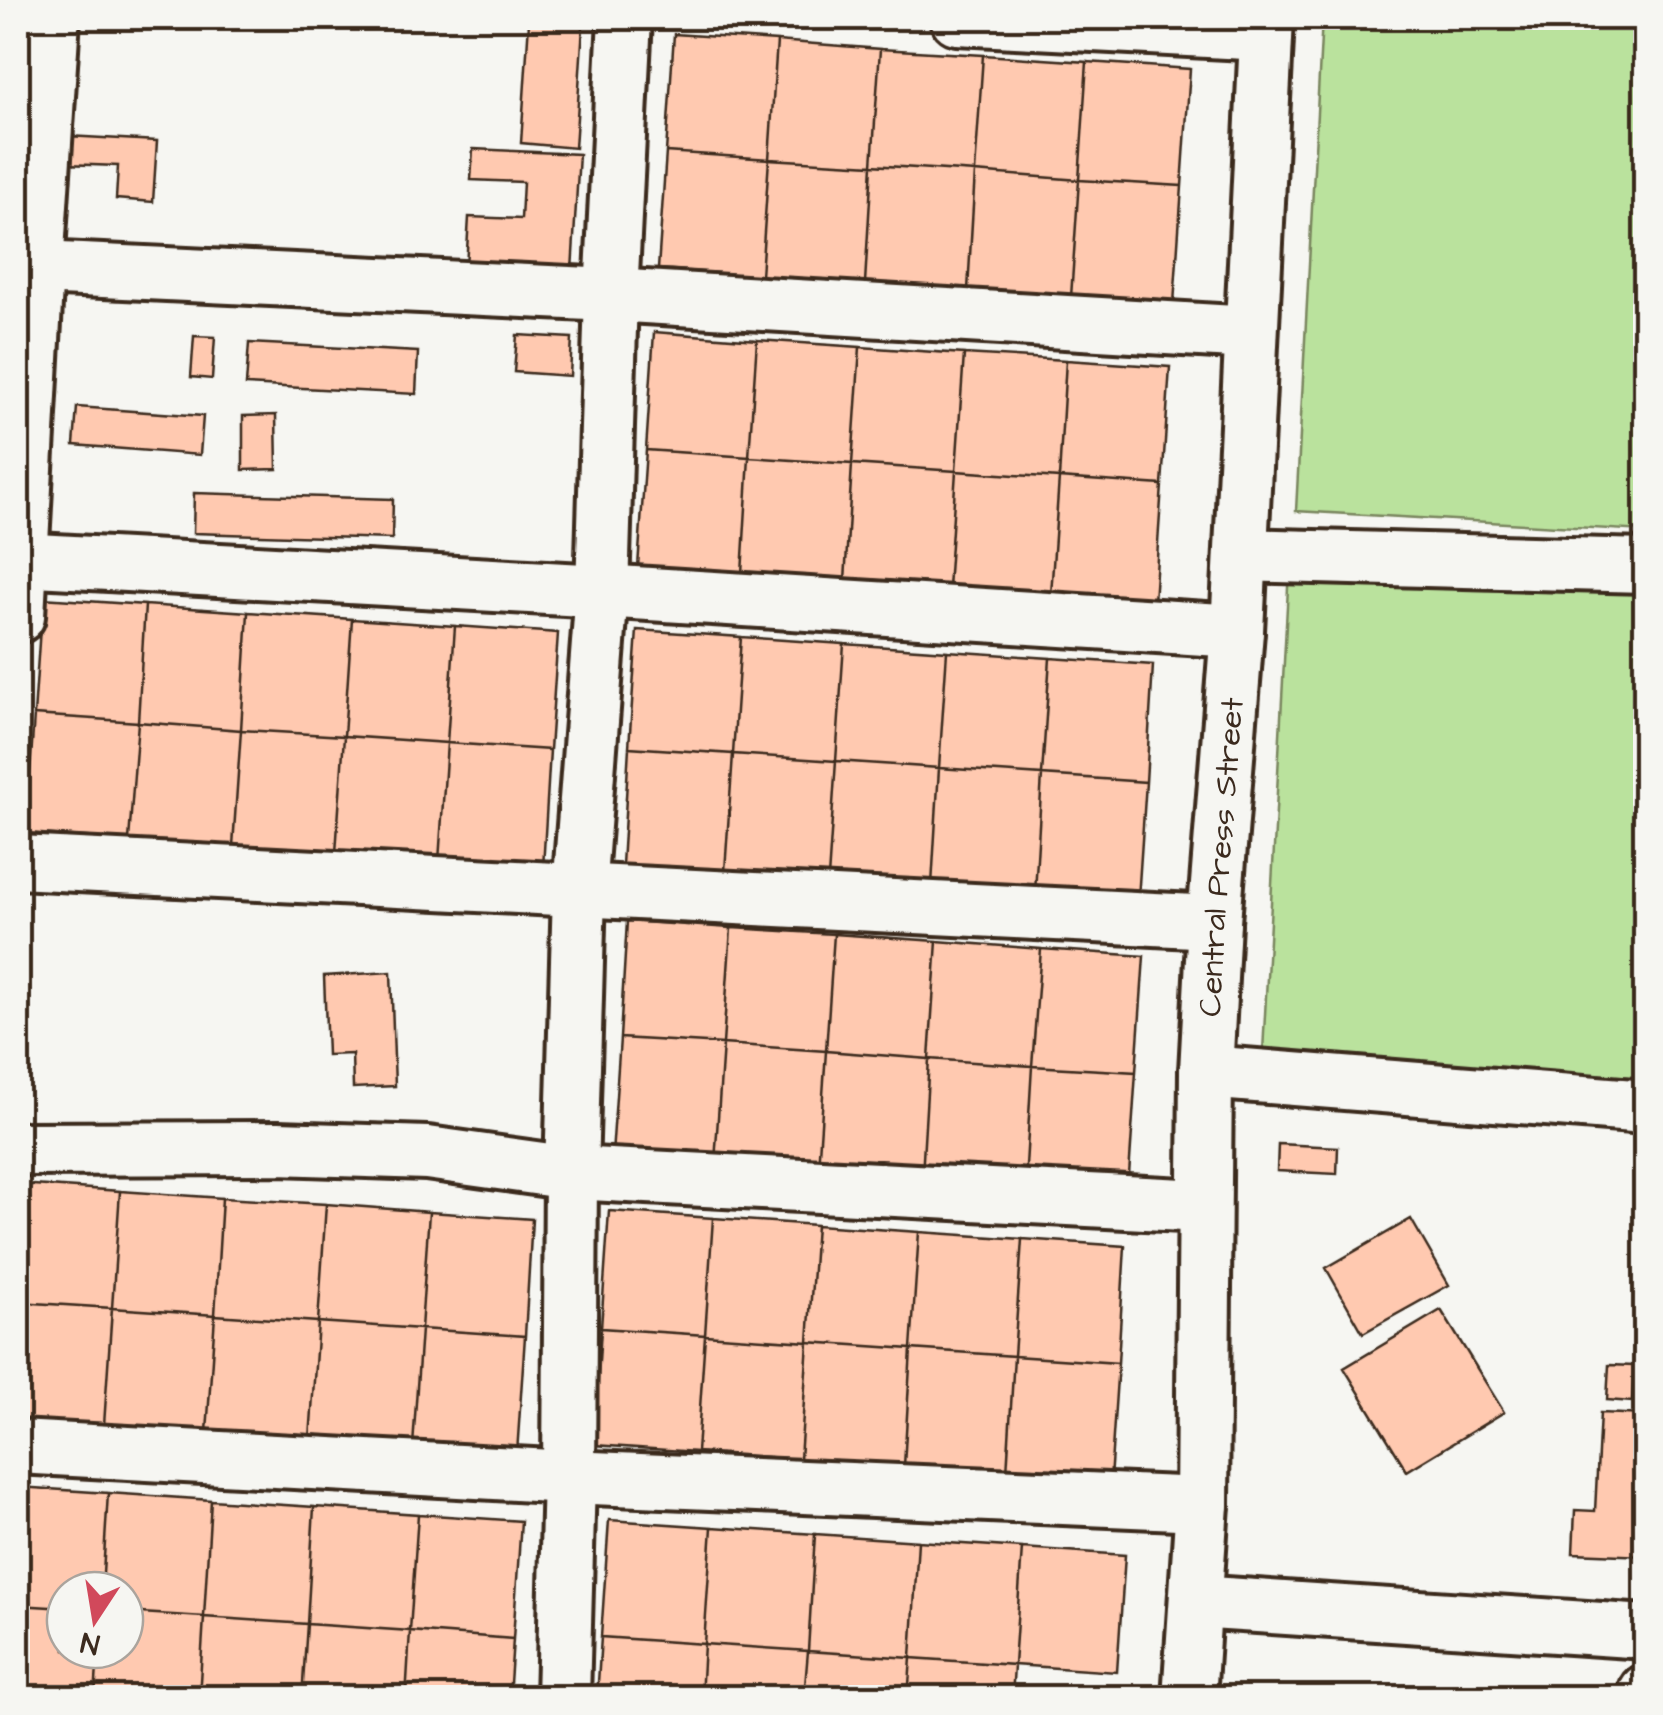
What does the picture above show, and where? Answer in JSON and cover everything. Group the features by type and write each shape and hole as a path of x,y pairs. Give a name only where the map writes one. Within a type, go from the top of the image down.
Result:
{"street":[{"path":"18,616 27,267 54,18"},
{"path":"563,1698 569,1477 570,1174 579,891 602,591 624,18"},
{"path":"957,18 1267,26"},
{"name":"Central Press Street","path":"1189,1698 1202,1504 1206,1072 1237,631 1267,26"},
{"path":"27,267 611,295 1251,333"},
{"path":"1241,555 1646,566"},
{"path":"19,559 1237,631"},
{"path":"18,862 1214,922"},
{"path":"1206,1072 1646,1107"},
{"path":"18,1149 278,1148 427,1153 570,1174 1204,1206"},
{"path":"18,1447 569,1477 1202,1504"},
{"path":"1196,1602 1646,1632"}],"green space":[{"path":"1322,18 1645,18 1645,531 1296,511"},
{"path":"1289,569 1645,589 1645,1111 1261,1089"}],"building":[{"path":"529,22 583,26 575,148 521,143"},
{"path":"674,34 777,41 769,159 666,152"},
{"path":"777,41 880,49 872,165 769,159"},
{"path":"880,49 983,55 975,172 872,165"},
{"path":"983,55 1087,62 1079,180 975,172"},
{"path":"1087,62 1190,69 1182,186 1079,180"},
{"path":"67,136 157,141 153,202 116,199 118,166 65,164"},
{"path":"473,149 579,154 572,271 466,267 469,217 521,219 523,182 471,180"},
{"path":"666,152 769,159 761,276 658,269"},
{"path":"769,159 872,165 865,283 761,276"},
{"path":"872,165 975,172 968,290 865,283"},
{"path":"975,172 1079,180 1071,297 968,290"},
{"path":"1079,180 1182,186 1174,304 1071,297"},
{"path":"654,332 757,340 749,457 646,450"},
{"path":"517,335 572,338 570,376 514,372"},
{"path":"194,336 215,337 212,379 191,377"},
{"path":"757,340 860,347 852,464 749,457"},
{"path":"249,343 418,352 416,394 246,385"},
{"path":"860,347 964,354 956,471 852,464"},
{"path":"964,354 1066,360 1059,478 956,471"},
{"path":"1066,360 1170,367 1162,485 1059,478"},
{"path":"77,407 203,416 200,455 74,445"},
{"path":"276,415 277,469 243,470 243,416"},
{"path":"646,450 749,457 742,574 638,567"},
{"path":"749,457 852,464 845,581 742,574"},
{"path":"852,464 956,471 948,588 845,581"},
{"path":"956,471 1059,478 1051,595 948,588"},
{"path":"1059,478 1162,485 1154,602 1051,595"},
{"path":"194,493 393,499 392,539 193,533"},
{"path":"42,598 145,605 138,722 34,715"},
{"path":"145,605 248,612 241,730 138,722"},
{"path":"248,612 352,619 344,736 241,730"},
{"path":"352,619 455,626 447,743 344,736"},
{"path":"455,626 558,633 550,750 447,743"},
{"path":"637,630 741,637 733,754 629,747"},
{"path":"741,637 844,644 836,761 733,754"},
{"path":"844,644 947,651 939,768 836,761"},
{"path":"947,651 1050,658 1042,775 939,768"},
{"path":"1050,658 1153,665 1146,782 1042,775"},
{"path":"34,715 138,722 129,840 26,833"},
{"path":"138,722 241,730 233,846 129,840"},
{"path":"241,730 344,736 336,853 233,846"},
{"path":"344,736 447,743 439,861 336,853"},
{"path":"447,743 550,750 543,868 439,861"},
{"path":"629,747 733,754 725,871 622,865"},
{"path":"733,754 836,761 828,878 725,871"},
{"path":"836,761 939,768 932,885 828,878"},
{"path":"939,768 1042,775 1035,893 932,885"},
{"path":"1042,775 1146,782 1138,899 1035,893"},
{"path":"627,921 731,928 723,1044 620,1038"},
{"path":"731,928 834,934 826,1051 723,1044"},
{"path":"834,934 937,941 929,1059 826,1051"},
{"path":"937,941 1041,949 1032,1066 929,1059"},
{"path":"1041,949 1144,956 1136,1072 1032,1066"},
{"path":"391,972 395,1086 353,1088 352,1054 327,1055 324,976"},
{"path":"620,1038 723,1044 715,1162 612,1155"},
{"path":"723,1044 826,1051 818,1169 715,1162"},
{"path":"826,1051 929,1059 922,1176 818,1169"},
{"path":"929,1059 1032,1066 1025,1183 922,1176"},
{"path":"1032,1066 1136,1072 1128,1190 1025,1183"},
{"path":"1278,1144 1338,1147 1337,1174 1277,1171"},
{"path":"18,1184 120,1191 112,1308 18,1302"},
{"path":"120,1191 222,1198 215,1315 112,1308"},
{"path":"222,1198 326,1204 318,1322 215,1315"},
{"path":"326,1204 429,1212 421,1329 318,1322"},
{"path":"609,1211 713,1218 705,1335 601,1328"},
{"path":"429,1212 532,1219 525,1336 421,1329"},
{"path":"713,1218 816,1225 808,1342 705,1335"},
{"path":"1411,1219 1449,1285 1363,1333 1326,1268"},
{"path":"816,1225 919,1232 911,1349 808,1342"},
{"path":"919,1232 1022,1239 1014,1356 911,1349"},
{"path":"1022,1239 1125,1246 1118,1363 1014,1356"},
{"path":"18,1302 112,1308 104,1425 18,1419"},
{"path":"112,1308 215,1315 207,1432 104,1425"},
{"path":"1441,1310 1504,1412 1407,1471 1344,1368"},
{"path":"215,1315 318,1322 310,1439 207,1432"},
{"path":"318,1322 421,1329 413,1446 310,1439"},
{"path":"601,1328 705,1335 697,1452 594,1445"},
{"path":"421,1329 525,1336 517,1453 413,1446"},
{"path":"705,1335 808,1342 800,1459 697,1452"},
{"path":"808,1342 911,1349 904,1466 800,1459"},
{"path":"911,1349 1014,1356 1007,1473 904,1466"},
{"path":"1014,1356 1118,1363 1110,1480 1007,1473"},
{"path":"1609,1365 1634,1366 1632,1402 1607,1400"},
{"path":"1600,1413 1646,1415 1646,1556 1573,1553 1575,1510 1595,1511"},
{"path":"18,1487 108,1493 103,1570 45,1570 45,1607 18,1605"},
{"path":"108,1493 211,1500 204,1617 145,1613 145,1570 103,1570"},
{"path":"211,1500 314,1507 307,1624 204,1617"},
{"path":"314,1507 418,1514 410,1631 307,1624"},
{"path":"418,1514 521,1521 513,1639 410,1631"},
{"path":"609,1520 712,1527 704,1644 601,1637"},
{"path":"712,1527 815,1534 808,1651 704,1644"},
{"path":"815,1534 918,1541 911,1658 808,1651"},
{"path":"918,1541 1022,1548 1014,1665 911,1658"},
{"path":"1022,1548 1125,1555 1117,1672 1014,1665"},
{"path":"18,1605 45,1607 45,1670 97,1670 95,1698 18,1698"},
{"path":"145,1613 204,1617 199,1698 95,1698 97,1670 145,1670"},
{"path":"204,1617 307,1624 302,1698 199,1698"},
{"path":"307,1624 410,1631 406,1698 302,1698"},
{"path":"410,1631 513,1639 509,1698 406,1698"},
{"path":"601,1637 704,1644 701,1698 597,1698"},
{"path":"704,1644 808,1651 804,1698 701,1698"},
{"path":"808,1651 911,1658 908,1698 804,1698"},
{"path":"911,1658 1014,1665 1012,1698 908,1698"}]}
